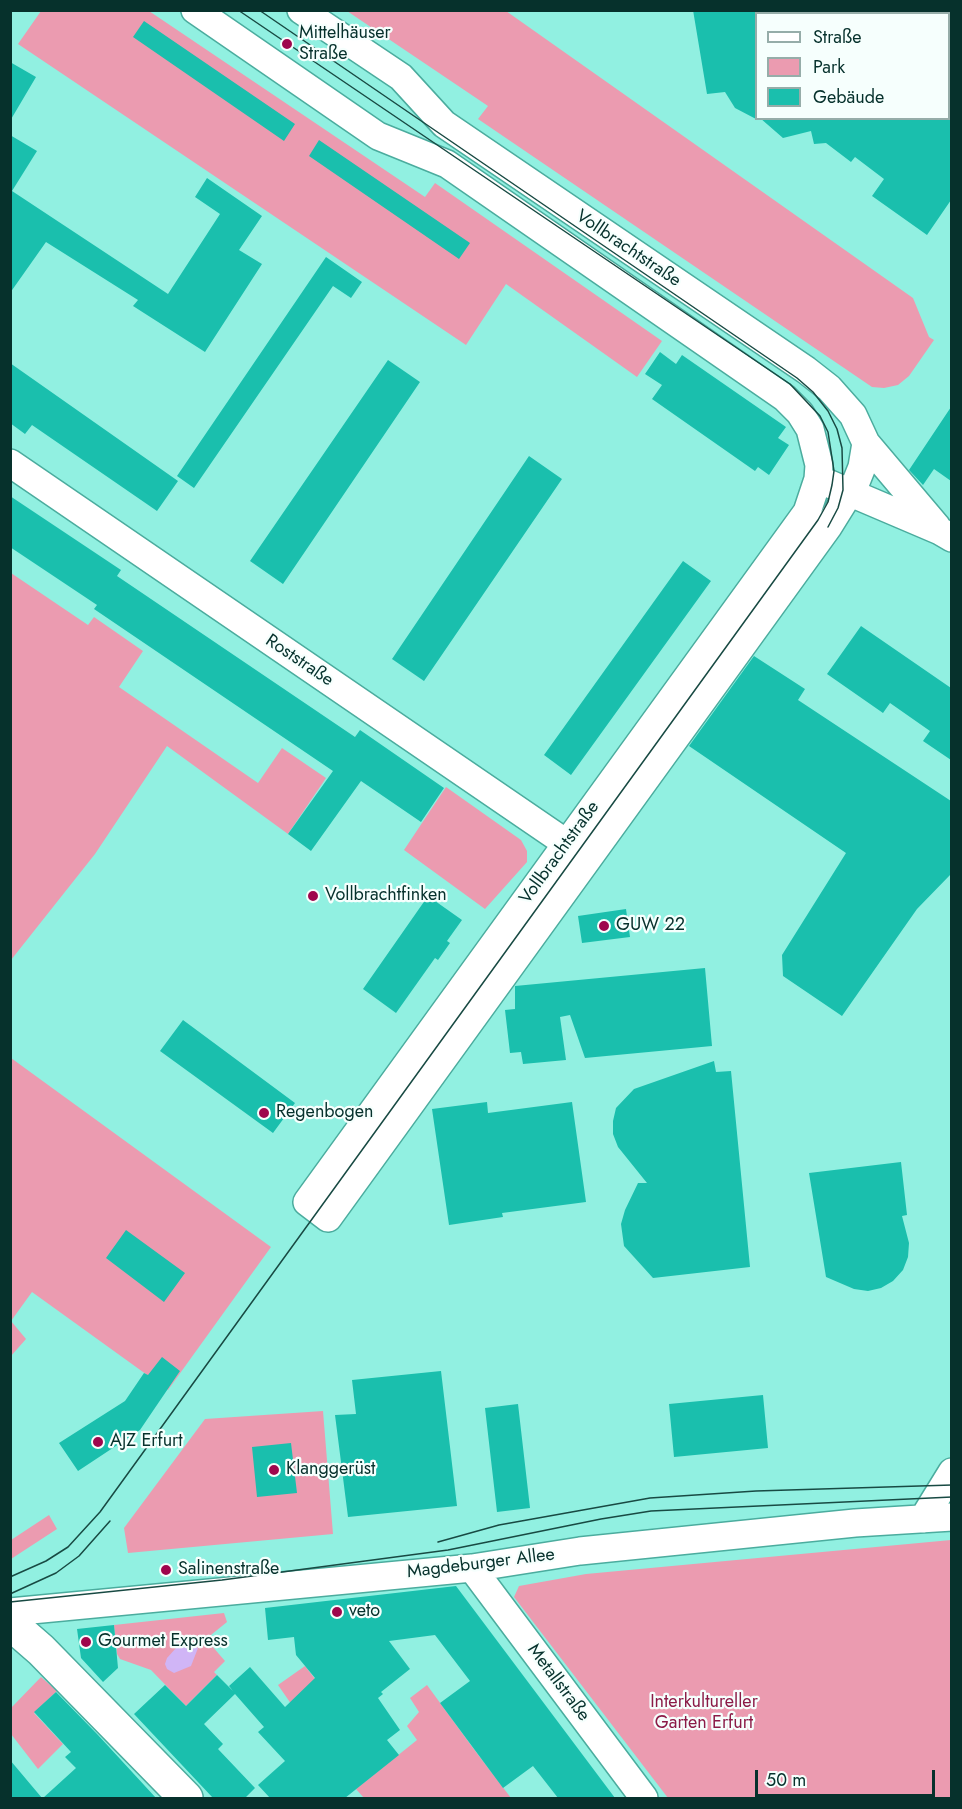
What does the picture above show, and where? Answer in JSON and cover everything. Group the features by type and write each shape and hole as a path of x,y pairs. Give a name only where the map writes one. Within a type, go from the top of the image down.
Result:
{"street":[{"name":"Vollbrachtstraße","path":"195,10 378,136 447,164 785,398 800,413 810,429 819,465 818,479 807,512 577,851"},
{"name":"Vollbrachtstraße","path":"302,10 401,77 444,124 806,370 829,388 853,415 866,443 946,535"},
{"path":"328,1218 577,851 828,527 846,491 862,467 866,443"},
{"name":"Roststraße","path":"10,463 577,851"},
{"path":"818,479 946,535"},
{"path":"922,1519 951,1472"},
{"name":"Magdeburger Allee","path":"10,1612 472,1568 580,1551 855,1523 951,1518"},
{"name":"Metallstraße","path":"472,1568 644,1798"},
{"path":"10,1623 41,1650 186,1798"}],"green space":[{"path":"41,11 149,11 425,197 435,183 662,341 637,377 506,284 466,345 18,44"},
{"path":"347,11 506,11 913,298 929,337 934,340 909,376 898,385 884,388 872,387 478,119 488,106"},
{"path":"11,573 88,625 94,617 143,651 119,687 258,783 282,748 326,778 288,834 167,746 95,854 11,960"},
{"path":"446,787 521,840 527,851 527,862 485,909 404,850"},
{"path":"11,1058 271,1247 168,1390 32,1292 11,1321"},
{"path":"11,1321 26,1339 11,1356"},
{"path":"323,1411 333,1534 128,1553 124,1528 205,1419"},
{"path":"49,1515 57,1529 11,1559 11,1540"},
{"name":"Interkultureller Garten Erfurt","path":"951,1540 951,1798 668,1798 514,1597 519,1586 586,1574"},
{"path":"224,1613 227,1622 206,1639 225,1661 214,1672 217,1675 186,1706 151,1670 120,1659 117,1654 114,1625"},
{"path":"305,1666 340,1711 312,1734 278,1685"},
{"path":"41,1677 57,1691 34,1713 63,1744 38,1769 11,1734 11,1708"},
{"path":"427,1685 511,1798 364,1798 356,1789 417,1740 407,1726 419,1712 410,1698"}],"shaded area":[{"path":"193,1644 198,1648 191,1666 174,1673 167,1669 165,1664 167,1658 176,1648"}],"building":[{"path":"693,10 756,10 755,118 735,108 725,92 707,94"},
{"path":"144,21 295,124 284,141 133,37"},
{"path":"10,62 36,77 10,121"},
{"path":"951,118 951,200 927,235 872,196 884,179 855,157 851,162 826,143 814,144 811,131 783,138 762,120 950,120"},
{"path":"10,135 37,151 12,191 168,294 220,214 195,197 207,178 262,216 239,250 262,264 205,352 133,306 138,300 46,242 10,293"},
{"path":"319,140 470,243 459,259 309,156"},
{"path":"326,257 362,282 351,298 333,286 194,488 177,476"},
{"path":"660,352 676,364 682,355 786,427 778,438 789,445 769,475 758,467 755,471 652,399 662,385 645,374"},
{"path":"388,360 420,382 283,584 250,561"},
{"path":"10,363 178,481 157,511 32,425 25,434 10,423"},
{"path":"951,407 951,481 934,469 923,485 909,470"},
{"path":"529,456 562,479 424,681 392,659"},
{"path":"10,496 121,570 117,576 355,737 360,730 444,788 421,822 361,781 311,851 288,834 333,771 94,609 97,605 10,547"},
{"path":"683,561 711,581 571,775 544,755"},
{"path":"861,626 951,688 951,760 923,741 930,731 890,703 883,713 827,674"},
{"path":"754,656 805,689 798,700 951,801 951,874 917,909 842,1016 783,976 782,955 846,853 689,746"},
{"path":"428,896 462,920 447,941 450,943 438,960 435,958 396,1013 363,989"},
{"name":"GUW 22","path":"626,909 630,937 582,943 578,916"},
{"path":"705,968 712,1046 585,1058 570,1015 560,1017 566,1060 523,1064 521,1052 510,1053 505,1010 515,1009 515,986"},
{"path":"183,1020 295,1103 273,1133 160,1051"},
{"path":"714,1061 716,1072 731,1071 750,1267 653,1278 624,1246 621,1224 625,1210 638,1183 647,1183 618,1147 613,1134 616,1108 634,1089"},
{"path":"487,1102 488,1113 572,1102 586,1202 502,1213 503,1217 449,1225 432,1109"},
{"path":"901,1162 907,1215 902,1216 909,1243 908,1257 903,1270 893,1281 881,1288 868,1291 854,1289 826,1277 809,1173"},
{"path":"126,1230 185,1273 164,1302 106,1258"},
{"path":"162,1357 180,1371 140,1430 78,1471 59,1443 125,1401 144,1373 148,1375"},
{"path":"441,1371 457,1506 348,1517 335,1415 356,1414 352,1380"},
{"path":"763,1395 768,1448 674,1457 669,1404"},
{"path":"518,1404 530,1508 497,1512 485,1408"},
{"name":"Klanggerüst","path":"291,1443 297,1493 257,1497 252,1447"},
{"path":"456,1586 615,1798 558,1798 533,1766 503,1788 440,1703 470,1681 435,1635 389,1641 410,1669 381,1692 383,1694 378,1698 400,1730 387,1740 399,1755 345,1798 270,1798 258,1785 285,1761 258,1732 264,1727 235,1694 204,1724 223,1744 218,1749 255,1788 245,1798 213,1798 134,1714 165,1685 186,1706 217,1675 233,1691 229,1686 250,1667 285,1707 315,1678 296,1655 294,1637 268,1640 265,1608"},
{"path":"114,1625 118,1668 103,1682 81,1658 77,1629"},
{"path":"56,1692 156,1798 43,1798 76,1768 65,1757 71,1752 34,1712"},
{"path":"10,1760 42,1798 10,1798"}],"tram line":[{"path":"10,1577 46,1561 68,1547 100,1512 818,520 828,502 832,485 834,471 828,432 820,416 790,384 238,10"},
{"path":"259,10 797,378 813,392 828,411 837,429 842,448 843,490 838,508 828,527"},
{"path":"438,1542 499,1525 650,1498 756,1491 952,1485"},
{"path":"10,1602 222,1580 448,1550 651,1511 952,1497"},
{"path":"10,1594 56,1573 79,1556 110,1521"}],"place":[{"name":"Mittelhäuser Straße","path":"287,44"},
{"name":"Vollbrachtfinken","path":"313,896"},
{"name":"GUW 22","path":"604,926"},
{"name":"Regenbogen","path":"264,1113"},
{"name":"AJZ Erfurt","path":"98,1442"},
{"name":"Klanggerüst","path":"274,1470"},
{"name":"Salinenstraße","path":"166,1570"},
{"name":"veto","path":"337,1612"},
{"name":"Gourmet Express","path":"86,1642"}]}
